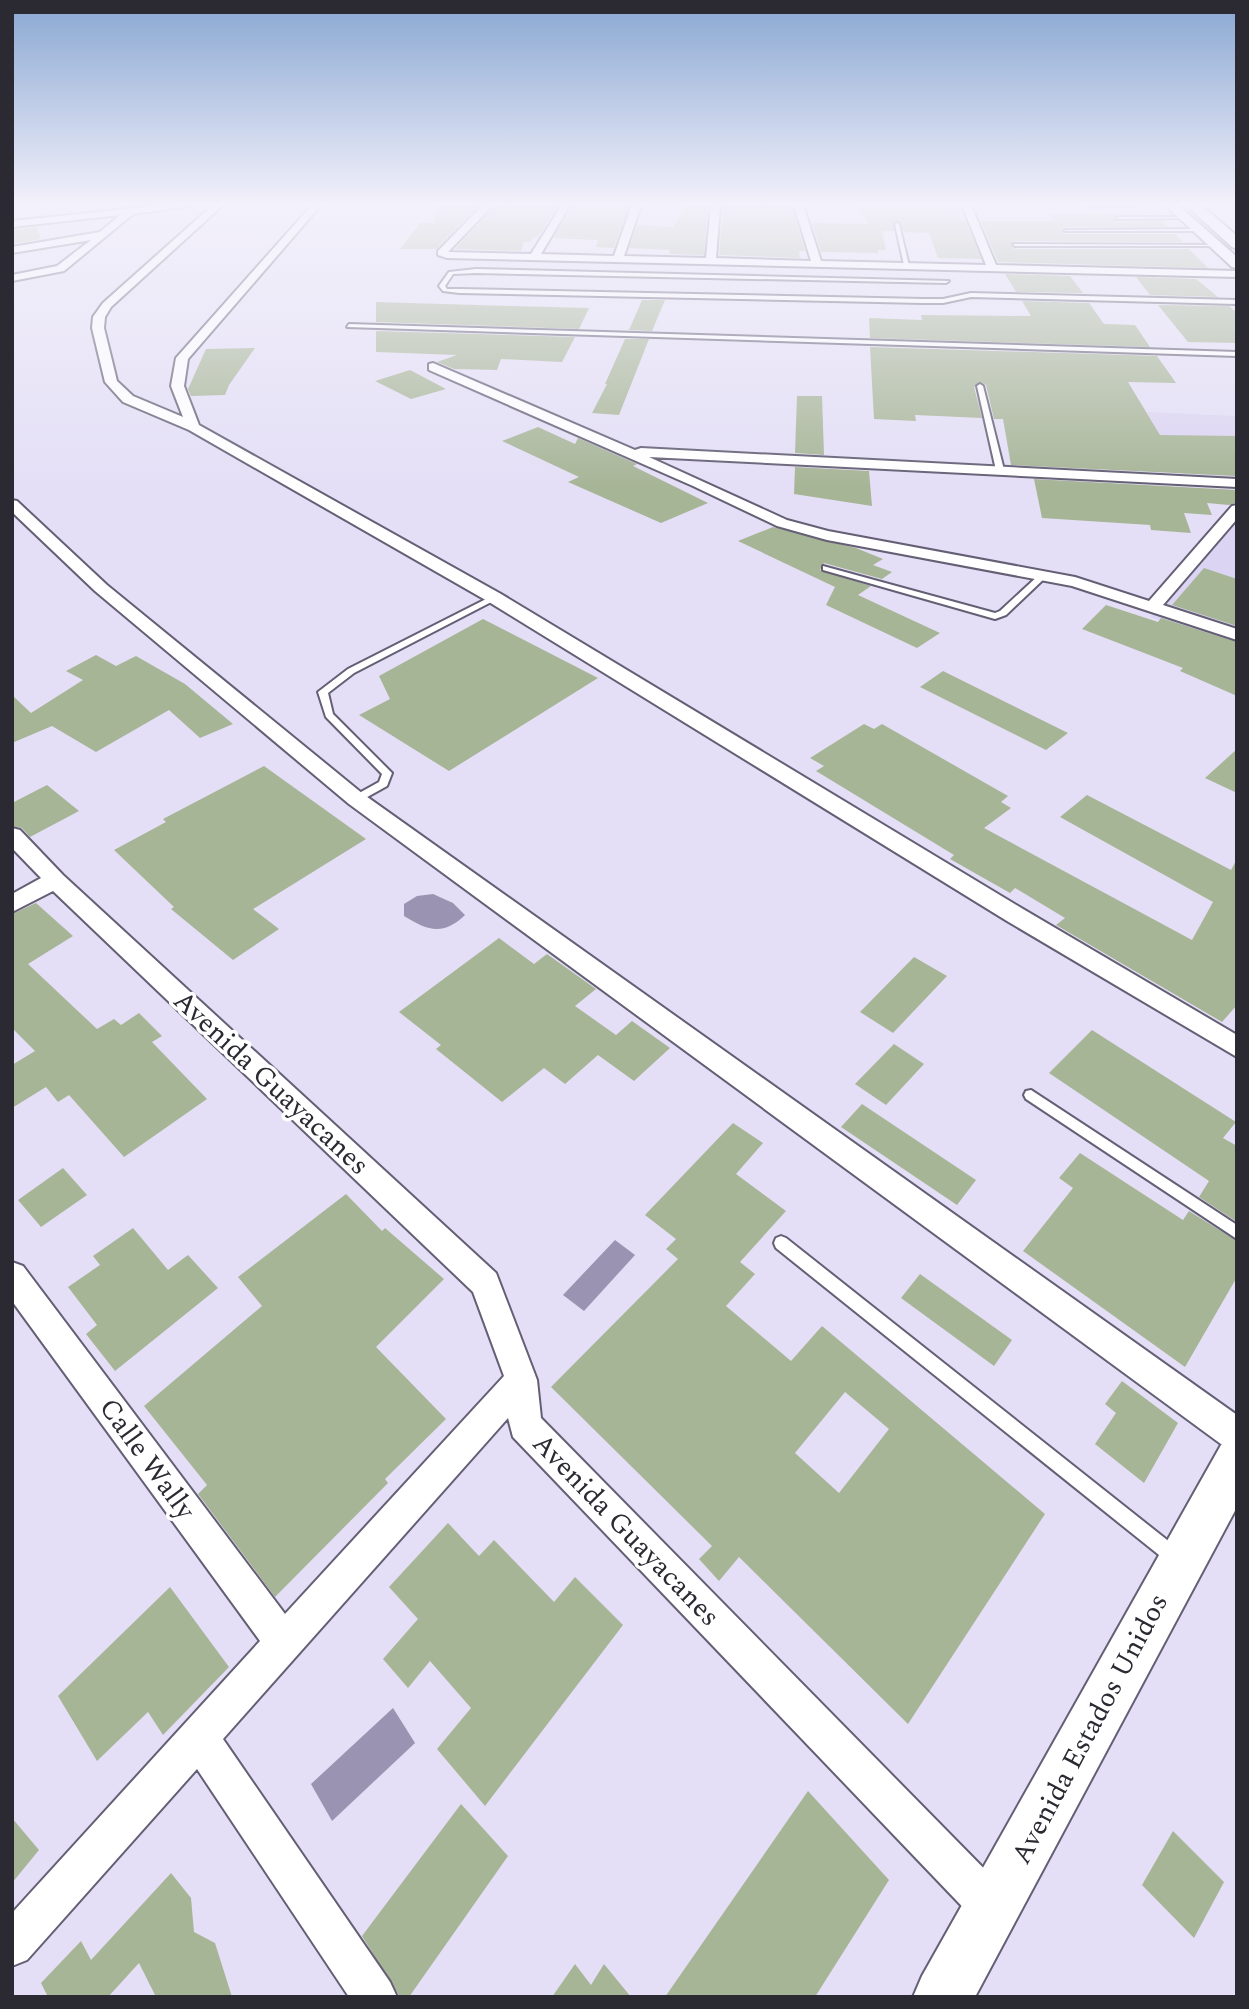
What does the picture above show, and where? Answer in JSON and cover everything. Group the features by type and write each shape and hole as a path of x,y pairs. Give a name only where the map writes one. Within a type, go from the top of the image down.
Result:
{"street":[{"path":"114,299 99,317 98,328 111,382 128,399 194,427 495,598 1237,1047"},
{"path":"194,427 180,398 175,377 182,358 234,299"},
{"path":"433,367 698,482 782,523 827,535 1075,582 1237,635"},
{"path":"622,451 1237,482"},
{"path":"12,504 100,588 356,799 1237,1435"},
{"path":"1152,608 1237,509"},
{"name":"Avenida Guayacanes","path":"12,835 55,880 485,1283 521,1380 525,1425 993,1908"},
{"path":"12,904 55,880"},
{"name":"Calle Wally","path":"12,1276 282,1642"},
{"path":"12,1945 282,1642 521,1380"},
{"name":"Avenida Estados Unidos","path":"943,1997 1237,1461"},
{"path":"199,1738 375,1997"}],"lane":[{"path":"815,299 943,301 953,299"},
{"path":"1114,299 1237,302"},
{"path":"349,326 1237,354"},
{"path":"979,386 1000,470"},
{"path":"826,568 995,616 1003,613 1043,576"},
{"path":"356,799 383,784 387,773 329,715 323,692 351,671 495,598"},
{"path":"1031,1095 1237,1233"},
{"path":"781,1243 1180,1561"}],"shaded area":[{"path":"1147,412 1237,416 1237,477 1182,474"},
{"path":"1237,522 1237,645 1150,617"},
{"path":"433,894 453,903 465,915 450,926 435,929 404,916 404,904 417,896"},
{"path":"615,1240 635,1255 584,1311 563,1295"},
{"path":"393,1708 415,1743 332,1821 311,1784"}],"building":[{"path":"642,300 665,300 652,331 629,330"},
{"path":"1022,301 1089,303 1104,324 1135,325 1150,347 870,338 869,318 922,320 921,315 1031,316"},
{"path":"376,302 589,308 579,329 376,322"},
{"path":"1158,305 1229,306 1237,313 1237,343 1188,342"},
{"path":"376,331 575,337 562,362 501,359 497,370 454,369 437,362 457,355 376,352"},
{"path":"625,339 649,339 619,415 592,413 607,384"},
{"path":"870,347 1157,356 1176,383 1128,382 1160,435 1237,436 1237,476 1011,465 1003,419 994,419 986,385 981,382 974,387 982,418 915,415 916,421 874,419"},
{"path":"255,348 225,395 191,396 188,389 206,349"},
{"path":"410,370 446,389 411,399 375,381"},
{"path":"797,396 822,396 824,455 795,453"},
{"path":"538,427 575,444 578,438 637,464 633,466 708,503 661,523 568,482 579,477 502,441"},
{"path":"795,467 869,471 872,506 794,494"},
{"path":"1034,479 1237,490 1237,502 1229,505 1207,503 1212,515 1184,513 1191,533 1151,530 1150,525 1042,518"},
{"path":"773,527 856,548 883,559 873,565 892,572 882,579 824,563 820,570 871,586 858,595 940,633 917,648 826,605 835,587 738,541"},
{"path":"1204,568 1237,579 1237,626 1172,605"},
{"path":"1106,605 1158,622 1161,618 1237,642 1237,696 1180,671 1183,668 1082,629"},
{"path":"483,619 598,678 449,771 359,715 390,699 379,676"},
{"path":"96,655 116,666 136,656 185,684 233,724 200,738 169,710 96,752 52,726 12,743 12,695 31,713 83,680 66,671"},
{"path":"943,671 1068,733 1046,750 920,687"},
{"path":"864,724 874,729 882,724 1008,796 1001,802 1011,808 984,828 1192,940 1213,902 1060,817 1087,795 1231,870 1237,859 1237,1005 1222,1022 1056,925 1065,918 1015,888 1010,893 950,859 954,855 816,771 824,766 810,758"},
{"path":"1237,749 1237,793 1205,778"},
{"path":"264,766 366,839 253,909 279,929 233,960 171,909 174,907 114,850 166,822 163,819"},
{"path":"47,785 79,811 30,837 22,828 12,826 12,803"},
{"path":"36,903 73,936 28,964 97,1029 114,1019 121,1025 139,1013 162,1036 152,1042 207,1099 124,1157 69,1095 58,1102 46,1087 12,1108 12,1065 35,1051 12,1028 12,914"},
{"path":"499,938 534,964 547,954 596,989 575,1006 616,1035 632,1021 670,1048 634,1081 598,1055 565,1084 544,1068 502,1102 436,1049 441,1045 399,1012"},
{"path":"914,957 947,976 893,1033 860,1012"},
{"path":"1092,1030 1236,1122 1223,1138 1237,1146 1237,1222 1199,1197 1209,1181 1049,1073"},
{"path":"894,1044 924,1064 886,1105 855,1084"},
{"path":"862,1104 976,1180 957,1205 841,1127"},
{"path":"733,1123 763,1143 736,1174 786,1211 740,1262 755,1274 726,1306 791,1361 822,1326 1045,1514 908,1724 739,1557 719,1581 699,1559 712,1546 551,1387 678,1259 666,1249 676,1239 645,1215","holes":["845,1392 889,1429 839,1493 795,1453"]},
{"path":"1080,1153 1183,1220 1189,1211 1237,1241 1237,1277 1185,1367 1023,1251 1073,1188 1059,1178"},
{"path":"63,1168 87,1195 41,1227 18,1200"},
{"path":"346,1194 382,1231 385,1228 444,1279 376,1347 446,1419 385,1479 388,1483 275,1597 198,1494 207,1485 144,1406 262,1306 238,1277"},
{"path":"133,1228 168,1270 188,1255 218,1288 115,1371 86,1334 97,1325 68,1287 100,1265 93,1256"},
{"path":"920,1274 1012,1340 994,1366 901,1298"},
{"path":"1122,1381 1178,1423 1144,1483 1095,1444 1116,1413 1105,1404"},
{"path":"448,1523 479,1556 494,1540 554,1602 575,1577 623,1625 485,1806 437,1749 471,1708 430,1661 408,1688 383,1659 418,1619 389,1587"},
{"path":"170,1587 229,1667 163,1735 148,1712 97,1761 58,1696"},
{"path":"808,1791 889,1880 815,1997 665,1997"},
{"path":"461,1804 508,1856 409,1997 400,1997 362,1936"},
{"path":"12,1818 39,1850 12,1883"},
{"path":"1173,1831 1224,1882 1194,1938 1142,1885"},
{"path":"171,1873 191,1898 194,1932 215,1943 232,1997 156,1997 139,1963 108,1997 48,1997 41,1983 81,1941 91,1960"},
{"path":"575,1964 591,1985 604,1964 631,1997 552,1997"}]}
